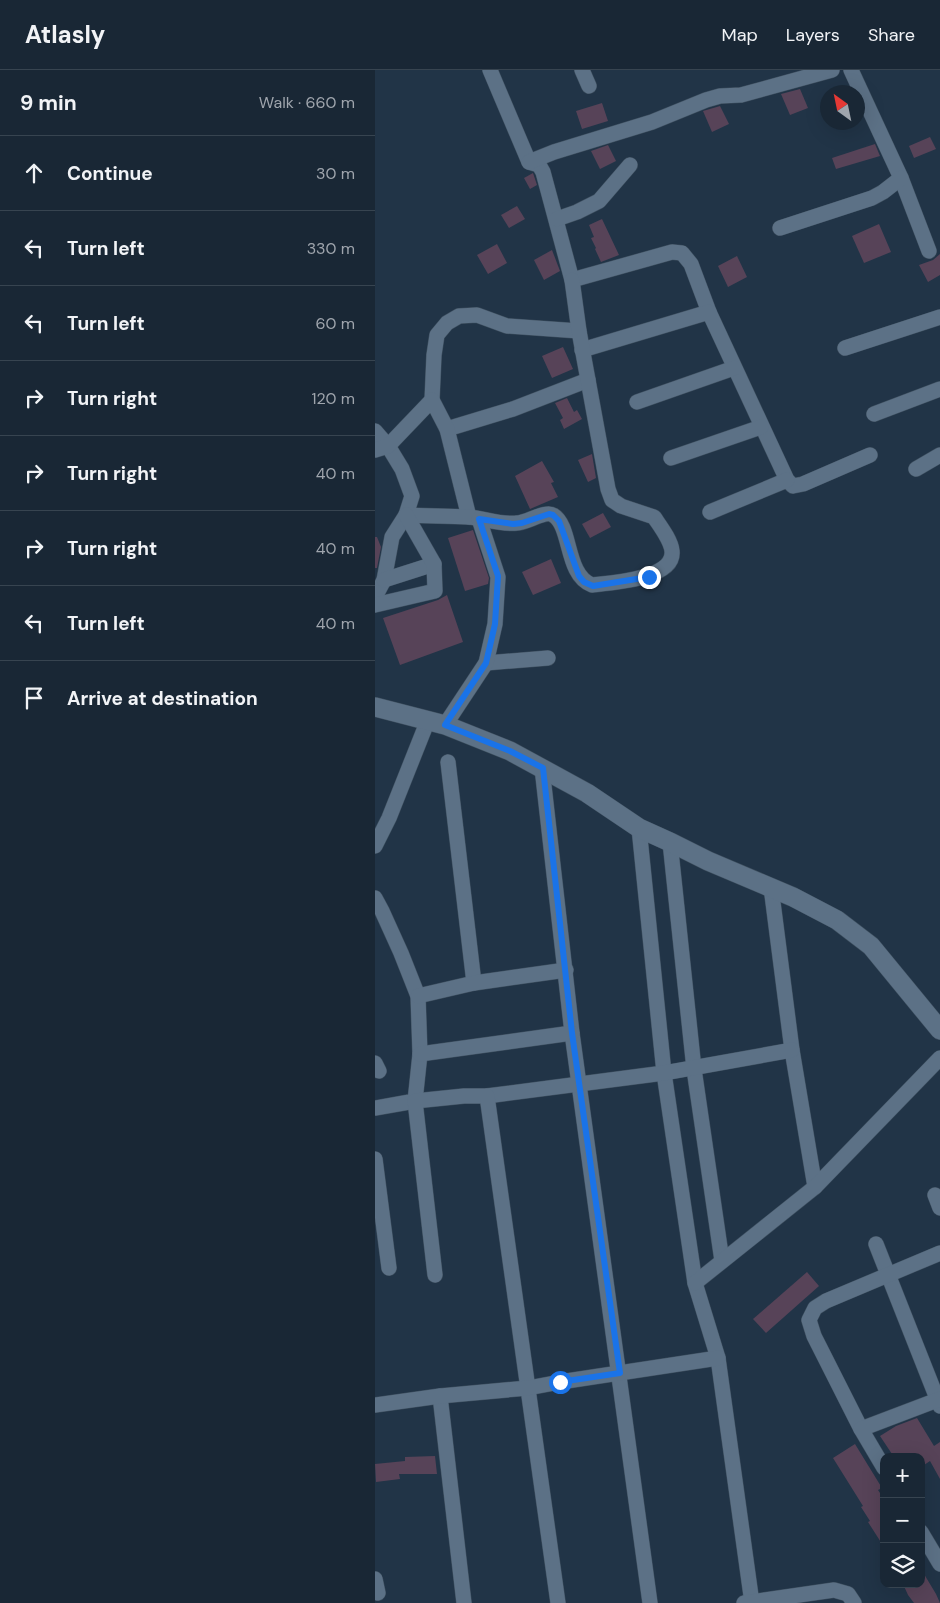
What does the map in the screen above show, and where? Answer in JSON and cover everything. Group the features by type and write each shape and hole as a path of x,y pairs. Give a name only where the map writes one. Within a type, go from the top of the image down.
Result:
{"street":[{"path":"490,70 529,162"},
{"path":"582,70 589,86"},
{"path":"529,162 554,152 653,122 706,100 720,96 741,95 832,70"},
{"path":"851,70 901,178 929,250"},
{"path":"406,515 474,518 513,524 549,514 553,515 563,529 579,576 584,582 593,586 649,577 666,567 672,557 672,549 653,517 621,506 611,500 582,350 572,280 543,172 539,165 529,162"},
{"path":"557,219 599,201 630,165"},
{"path":"780,228 872,198 901,178"},
{"path":"572,280 672,252 681,253 691,264 709,312 787,480 793,486 803,484 870,455"},
{"path":"582,350 709,312"},
{"path":"375,846 437,723 486,663 495,624 498,580 474,518 447,429 432,400 437,334 447,323 459,316 477,315 507,326 579,330"},
{"path":"845,348 940,317"},
{"path":"637,402 734,368"},
{"path":"447,429 513,408 588,380"},
{"path":"874,414 940,389"},
{"path":"381,448 432,400"},
{"path":"671,458 761,427"},
{"path":"375,431 381,448 402,469 411,496 406,515 392,536 384,580 375,597"},
{"path":"916,469 940,455"},
{"path":"711,512 787,480"},
{"path":"375,605 435,591 434,564 406,515"},
{"path":"384,580 434,564"},
{"path":"486,663 548,658"},
{"path":"375,707 437,723 510,751 587,792 639,828 708,861 771,887 837,920 871,946 940,1030"},
{"path":"448,762 474,984"},
{"path":"543,768 572,1033 650,1603"},
{"path":"639,828 664,1073 695,1283 719,1358 749,1603 834,1590 848,1594 854,1603"},
{"path":"670,842 693,1069 722,1262"},
{"path":"771,887 792,1050 815,1187"},
{"path":"375,898 401,953 418,996 420,1054 415,1101 435,1275"},
{"path":"418,996 474,984 566,970"},
{"path":"420,1054 572,1033"},
{"path":"375,1108 415,1101 487,1096 693,1069 792,1050"},
{"path":"695,1283 815,1187 940,1058"},
{"path":"487,1096 558,1603"},
{"path":"375,1159 389,1268"},
{"path":"861,1429 939,1402 876,1244"},
{"path":"880,1461 861,1429 814,1336 809,1320 815,1308 826,1301 940,1254"},
{"path":"375,1405 440,1396 528,1388 719,1358"},
{"path":"440,1396 464,1603"},
{"path":"925,1539 940,1564"}],"building":[{"path":"800,89 808,108 790,115 781,94"},
{"path":"602,103 608,121 582,129 576,111"},
{"path":"720,106 729,124 712,132 703,111"},
{"path":"930,137 936,149 914,158 909,146"},
{"path":"875,144 880,156 836,169 832,158"},
{"path":"608,145 616,161 600,169 591,151"},
{"path":"533,173 537,185 530,189 524,178"},
{"path":"517,206 525,219 509,228 501,215"},
{"path":"602,219 619,255 601,262 591,238 594,237 589,225"},
{"path":"879,224 891,252 864,263 852,236"},
{"path":"497,244 507,263 488,274 477,255"},
{"path":"552,250 560,271 544,280 534,260"},
{"path":"940,254 940,275 928,282 919,265 933,260"},
{"path":"737,256 747,277 728,287 718,266"},
{"path":"563,347 573,369 552,378 542,356"},
{"path":"567,398 574,412 577,410 582,419 564,429 560,420 563,418 555,403"},
{"path":"592,454 596,478 588,482 578,460"},
{"path":"542,461 554,482 551,483 558,497 530,509 515,476"},
{"path":"603,513 611,527 590,538 582,524"},
{"path":"473,530 489,578 488,584 465,591 448,538"},
{"path":"375,537 377,537 381,547 377,568 375,568"},
{"path":"551,559 561,583 533,595 522,572"},
{"path":"447,595 463,642 400,665 383,618 438,600"},
{"path":"807,1272 819,1286 766,1333 753,1319"},
{"path":"917,1418 934,1446 940,1442 940,1479 930,1461 925,1464 925,1453 891,1453 880,1436 896,1426"},
{"path":"855,1444 880,1485 880,1489 878,1490 880,1493 880,1541 868,1522 870,1521 861,1507 863,1506 833,1458"},
{"path":"435,1456 437,1474 399,1474 400,1479 376,1482 375,1464 405,1461 405,1457"},
{"path":"925,1576 940,1603 914,1603 905,1588 925,1588"}],"route":[{"path":"560,1382 620,1373 572,1033 543,768 510,751 445,725 486,663 495,624 498,576 479,519 513,524 549,514 553,515 563,529 579,576 584,582 593,586 649,577"}]}
